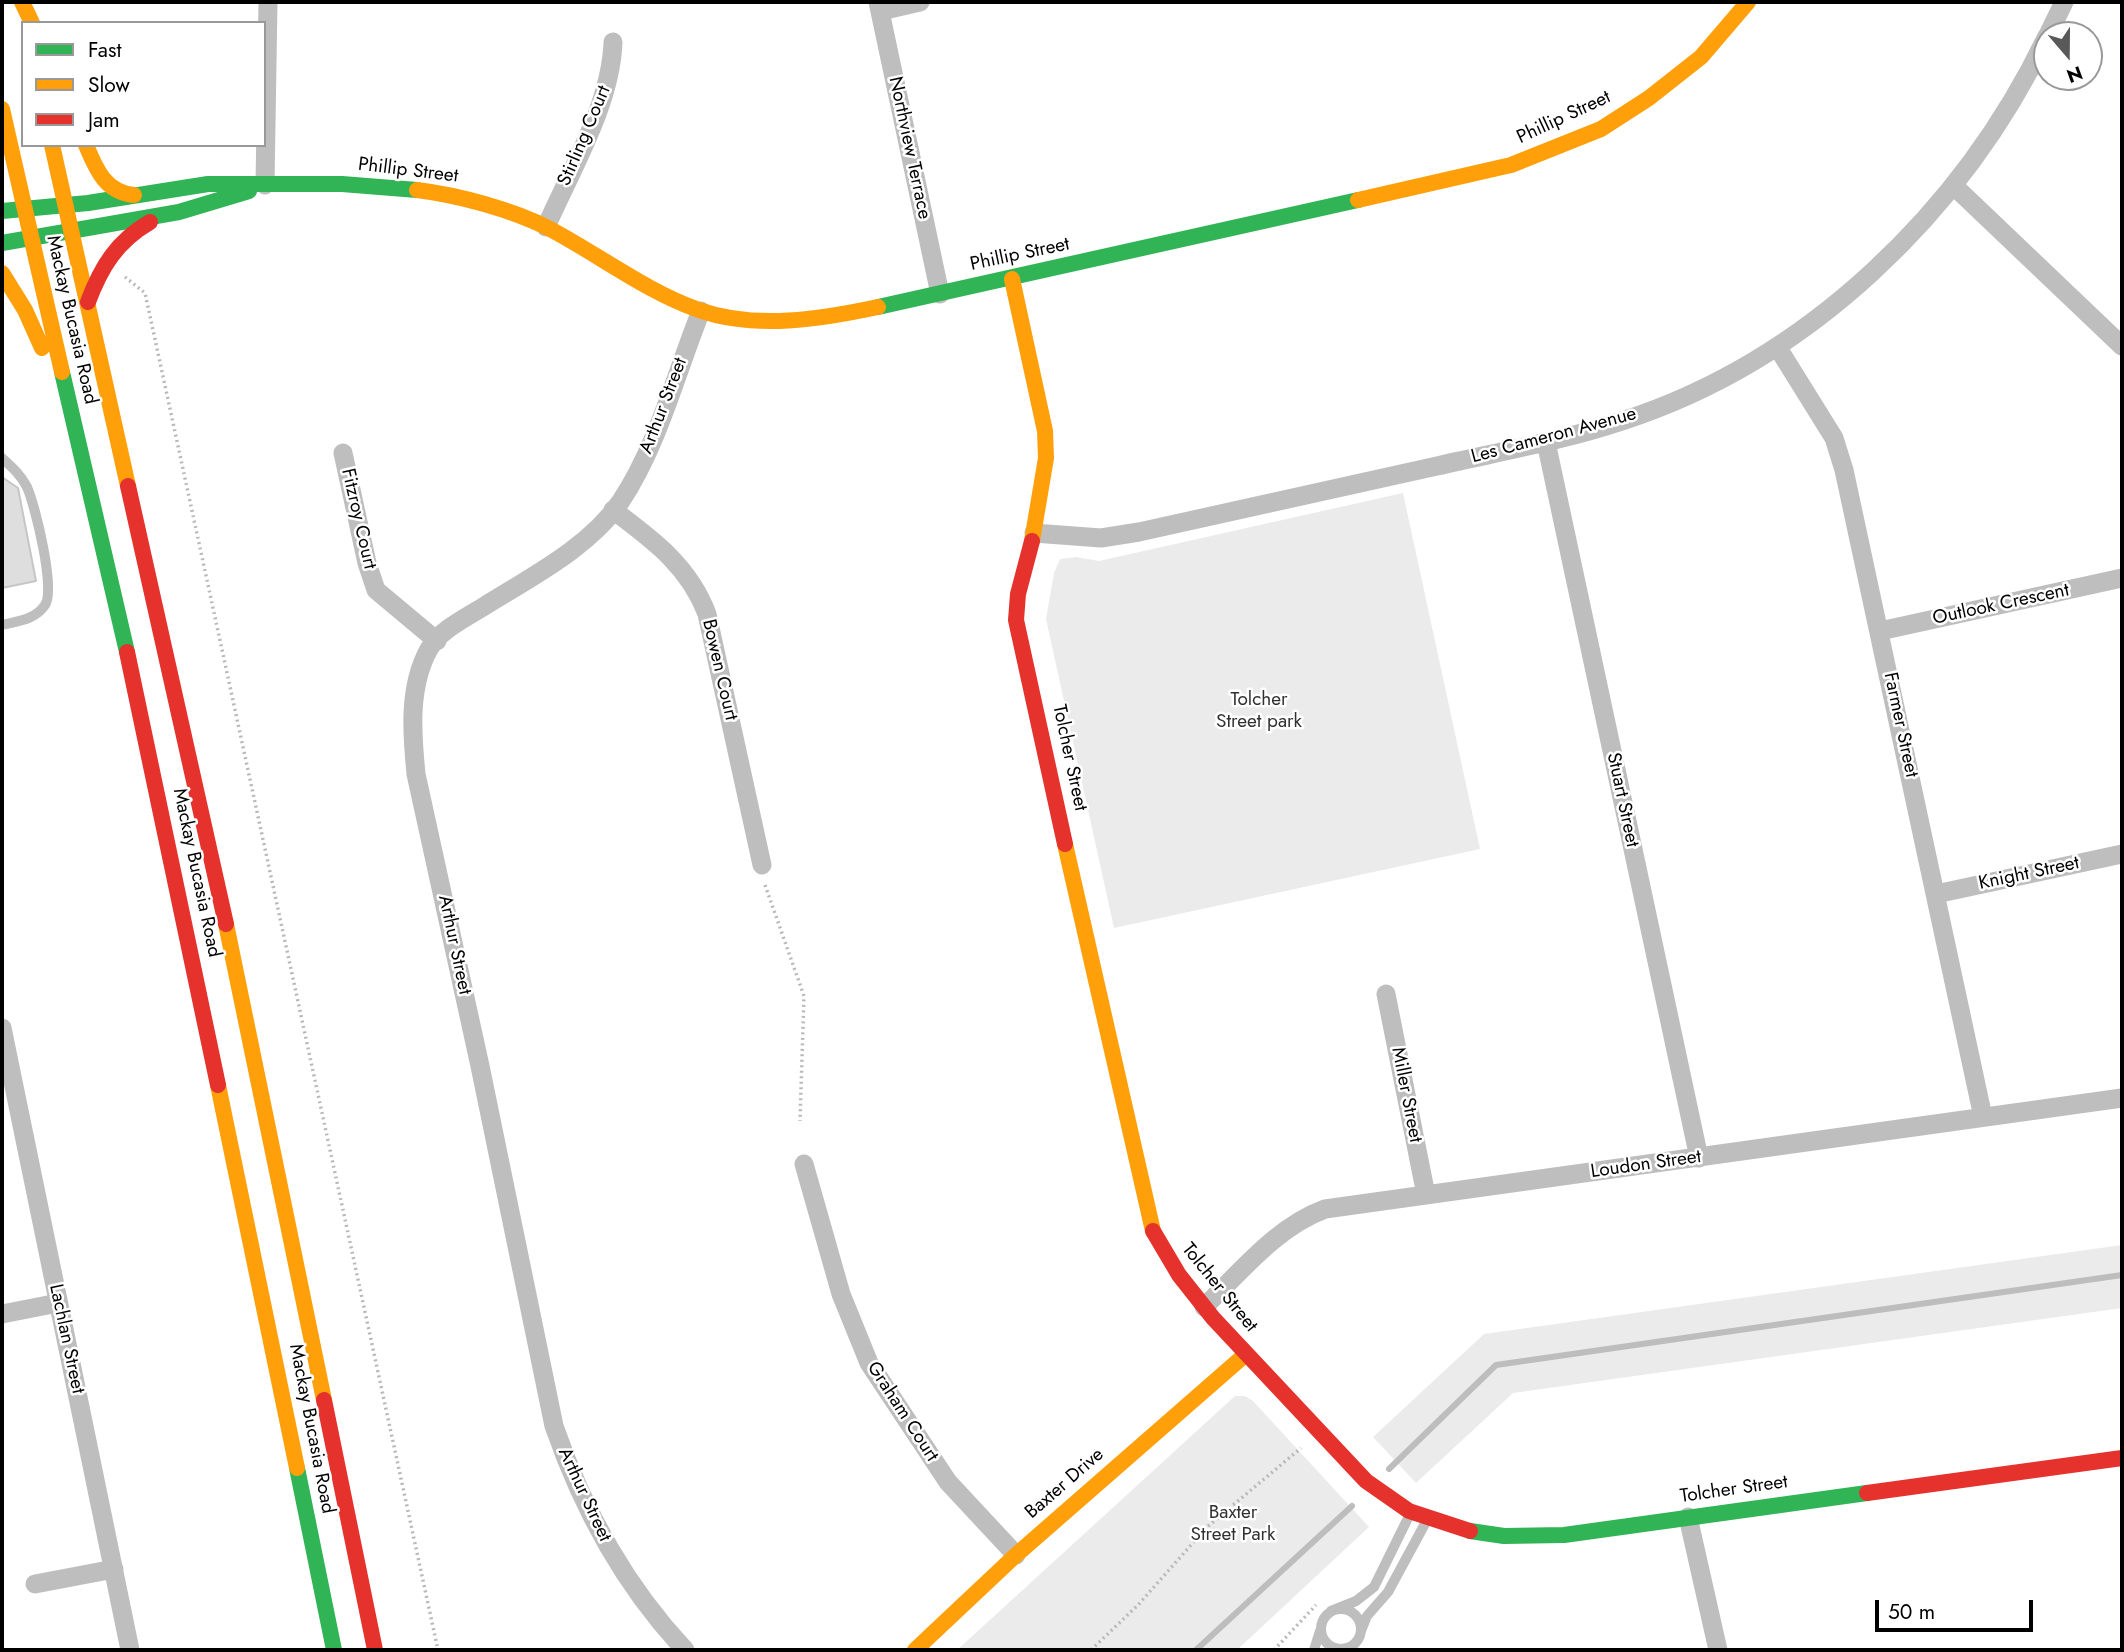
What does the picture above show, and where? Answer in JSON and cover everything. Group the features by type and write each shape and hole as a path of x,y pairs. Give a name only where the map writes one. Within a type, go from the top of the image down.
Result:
{"street":[{"path":"21,2 25,21"},
{"path":"21,2 31,21"},
{"path":"266,124 268,2"},
{"path":"880,6 920,2"},
{"name":"Phillip Street","path":"2,211 66,206 198,184 342,184 421,190 473,201 546,227 674,299 701,311 743,319 799,320 850,313 1012,279 1511,165 1601,129 1650,98 1701,57 1748,2"},
{"name":"Les Cameron Avenue","path":"2054,21 2064,2"},
{"name":"Northview Terrace","path":"880,6 940,294"},
{"name":"Stirling Court","path":"546,227 602,99 612,70 613,42"},
{"name":"Les Cameron Avenue","path":"1034,533 1101,538 1139,532 1546,442 1623,421 1708,385 1778,348 1898,248 1954,186 1999,121 2033,61"},
{"name":"Mackay Bucasia Road","path":"2,109 152,766 334,1650"},
{"path":"2,154 6,129"},
{"name":"Mackay Bucasia Road","path":"52,147 251,1038 374,1650"},
{"path":"87,147 107,185 118,193 134,195"},
{"path":"265,185 266,147"},
{"name":"Phillip Street","path":"2,243 179,212 265,185"},
{"path":"1954,186 2122,346"},
{"path":"88,302 103,264 119,243 142,226 179,212"},
{"path":"2,273 28,315 71,415"},
{"name":"Tolcher Street","path":"1012,279 1045,431 1046,458 1034,533 1018,594 1016,620 1146,1209 1162,1250 1204,1307 1349,1465 1382,1494 1411,1513 1485,1535 1521,1538 2122,1458"},
{"name":"Arthur Street","path":"685,1650 647,1607 619,1566 571,1476 554,1426 480,1066 416,774 411,730 414,697 429,649 446,631 567,552 613,510 645,456 701,311"},
{"name":"Farmer Street","path":"1778,348 1834,438 1880,631 1983,1117"},
{"name":"Stuart Street","path":"1546,442 1699,1158"},
{"name":"Fitzroy Court","path":"343,453 367,563 376,590 437,641"},
{"name":"Bowen Court","path":"613,510 667,551 699,593 707,614 762,865"},
{"name":"Outlook Crescent","path":"1880,631 2122,579"},
{"name":"Knight Street","path":"1936,894 2122,854"},
{"name":"Miller Street","path":"1386,994 1426,1195"},
{"name":"Lachlan Street","path":"2,1028 130,1650"},
{"name":"Loudon Street","path":"1204,1307 1272,1241 1304,1217 1354,1204 2122,1098"},
{"name":"Graham Court","path":"804,1164 841,1294 869,1363 948,1482 1016,1555"},
{"path":"2,1314 58,1303"},
{"name":"Baxter Drive","path":"915,1650 1016,1555 1246,1354"},
{"path":"1688,1517 1718,1650"},
{"path":"35,1584 114,1569"}],"lane":[{"path":"2,458 15,469 27,489 50,585 47,604 28,620 2,625"},
{"path":"1314,1650 1321,1626 1331,1611 1356,1601 1374,1587 1411,1513"},
{"path":"1321,1626 1324,1639 1330,1645 1339,1649 1347,1648 1361,1631 1367,1616 1388,1592 1427,1519"},
{"path":"1331,1611 1343,1608 1352,1612 1359,1618 1361,1631"}],"path":[{"path":"119,271 145,293 438,1650"},
{"path":"762,865 766,895 804,996 800,1121"},
{"path":"1091,1650 1138,1605 1207,1527 1302,1446"}],"green space":[{"name":"Tolcher Street park","path":"1403,493 1480,849 1114,928 1046,619 1054,573 1060,559 1076,557 1099,561"},
{"path":"2122,1245 2122,1308 1513,1393 1416,1483 1373,1437 1484,1334"},
{"name":"Baxter Street Park","path":"1235,1396 1245,1396 1253,1401 1369,1527 1237,1650 957,1650"}],"building":[{"path":"2,477 18,488 36,581 2,588"}],"waterway":[{"path":"1389,1469 1496,1365 2122,1275"},
{"path":"1196,1650 1352,1506"}],"traffic: fast":[{"path":"2,211 88,203 208,184 342,184 417,190"},
{"path":"2,243 179,212 249,191"},
{"path":"878,307 1358,200"},
{"path":"62,372 127,652"},
{"path":"297,1468 334,1650"},
{"path":"1470,1531 1504,1536 1564,1535 1867,1493"}],"traffic: slow":[{"path":"22,2 31,21"},
{"path":"1358,200 1511,165 1601,129 1649,98 1701,57 1748,2"},
{"path":"2,109 62,372"},
{"path":"52,147 128,486"},
{"path":"87,147 103,178 116,189 134,195"},
{"path":"417,190 485,204 536,222 661,293 720,316 743,320 789,320 878,307"},
{"path":"2,273 25,310 42,348"},
{"path":"1012,279 1045,431 1046,458 1032,541"},
{"path":"1065,844 1153,1231"},
{"path":"226,924 324,1400"},
{"path":"218,1085 297,1468"},
{"path":"915,1650 1016,1555 1246,1354"}],"traffic: jam":[{"path":"88,302 105,266 119,246 150,222"},
{"path":"128,486 226,924"},
{"path":"1032,541 1018,594 1016,620 1065,844"},
{"path":"127,652 218,1085"},
{"path":"1153,1231 1179,1275 1213,1318 1366,1481 1409,1511 1470,1531"},
{"path":"324,1400 375,1650"},
{"path":"1867,1493 2122,1458"}]}
